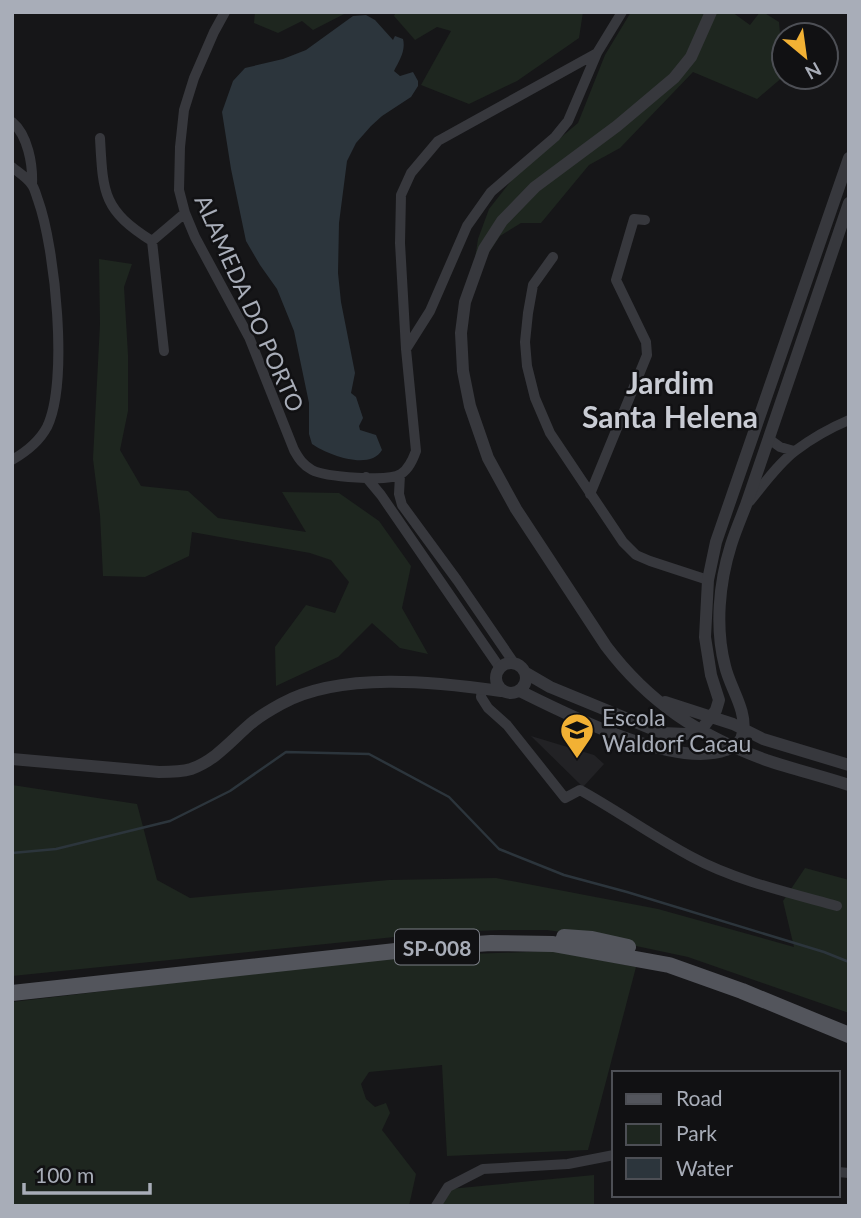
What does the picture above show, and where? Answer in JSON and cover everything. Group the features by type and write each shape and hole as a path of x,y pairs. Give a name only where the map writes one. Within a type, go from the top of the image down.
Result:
{"main road":[{"name":"SP-008","path":"12,983 474,934 542,935 592,939 673,959 849,1023"},
{"name":"SP-008","path":"12,993 432,947 491,943 552,944 669,965 742,991 849,1035"}],"street":[{"name":"ALAMEDA DO PORTO","path":"225,12 194,78 184,110 179,190 185,213 195,237 249,337 301,463 315,472 330,476 387,478 400,475"},
{"path":"406,349 430,311 467,226 491,192 555,137 569,121 597,53 622,12"},
{"path":"711,12 691,57 674,78 617,126 535,187 502,221 484,249 465,302 461,333 463,372 467,394 488,458 516,509 606,646 628,674 684,721 734,747 849,785"},
{"path":"514,663 402,505 399,494 400,475 416,450 406,349 400,231 401,195 411,173 438,141 597,53"},
{"path":"12,122 18,127 31,160 32,185 42,212 52,256 58,336 56,388 47,426 38,441 12,460"},
{"path":"100,138 103,186 111,204 133,229 152,241"},
{"path":"476,687 509,663 514,663 550,687 662,733 686,734 701,730 712,718 719,700 711,675 705,637 708,580 716,542 849,158"},
{"path":"12,167 32,185"},
{"path":"520,691 606,730 673,752 702,755 718,753 734,747 741,739 744,730 743,715 724,665 720,634 722,592 731,546 849,203"},
{"path":"152,241 185,213"},
{"path":"590,494 647,355 646,342 616,280 634,219 645,220"},
{"path":"152,241 164,351"},
{"path":"553,257 533,285 525,342 527,366 535,398 550,433 623,542 636,555 708,580"},
{"path":"746,505 794,451 849,420"},
{"path":"769,439 780,447 794,451"},
{"path":"366,477 445,587 496,672 496,683 501,691"},
{"path":"716,542 731,546"},
{"path":"445,587 457,580"},
{"path":"12,760 159,772 191,769 215,755 255,720 281,704 313,691 348,684 389,682 476,687 511,694 520,691 526,683 526,673"},
{"path":"476,687 488,708 508,725 565,798 580,790 693,858 777,889 836,906"},
{"path":"658,700 733,724 776,744 849,765"},
{"path":"743,715 761,734 776,744"},
{"path":"825,778 822,766 832,761"},
{"path":"436,1206 448,1187 483,1169 568,1164 612,1155"}],"shaded area":[{"name":"Escola Waldorf Cacau","path":"531,736 594,755 604,764 583,787"}],"green space":[{"path":"255,12 348,12 313,30 302,21 278,33 254,23"},
{"path":"396,12 583,12 579,38 517,81 469,104 421,85 451,31 437,27 415,40 394,16"},
{"path":"631,12 732,12 750,25 760,12 763,12 777,21 770,21 770,88 757,99 693,72 620,148 589,165 541,223 521,223 500,236 472,278 478,239 489,209 515,176 578,123 605,55"},
{"path":"99,259 132,264 124,287 128,411 120,450 141,486 188,491 218,518 306,532 282,492 339,493 379,521 411,566 402,608 428,654 400,648 372,623 338,657 276,686 275,647 306,605 335,613 349,582 331,560 310,553 192,532 189,556 145,577 103,576 100,515 93,459 100,324"},
{"path":"12,785 137,804 157,880 190,898 389,880 496,878 658,909 794,947 783,901 805,868 849,880 849,1013 688,957 547,930 444,932 12,976"},
{"path":"552,951 636,967 588,1150 447,1156 442,1065 369,1072 361,1084 366,1099 375,1107 386,1103 390,1113 382,1130 416,1174 409,1206 12,1206 12,1002 391,957"},
{"path":"594,1175 594,1206 438,1206 450,1189"}],"water":[{"path":"366,15 375,20 393,40 395,36 403,39 403,52 394,71 400,76 413,72 418,86 411,97 371,126 356,143 347,161 339,223 338,273 355,373 351,393 356,397 363,418 360,430 376,435 382,450 376,456 359,460 328,453 312,444 309,434 309,403 294,331 277,289 246,241 222,112 233,81 245,68 283,59 306,50 353,16"}],"waterway":[{"path":"12,853 56,849 170,821 230,791 286,752 369,754 449,797 499,849 564,875 824,952 849,962"}],"place":[{"name":"Escola Waldorf Cacau","path":"577,760"}],"district":[{"name":"Jardim Santa Helena","path":"670,399"}]}
